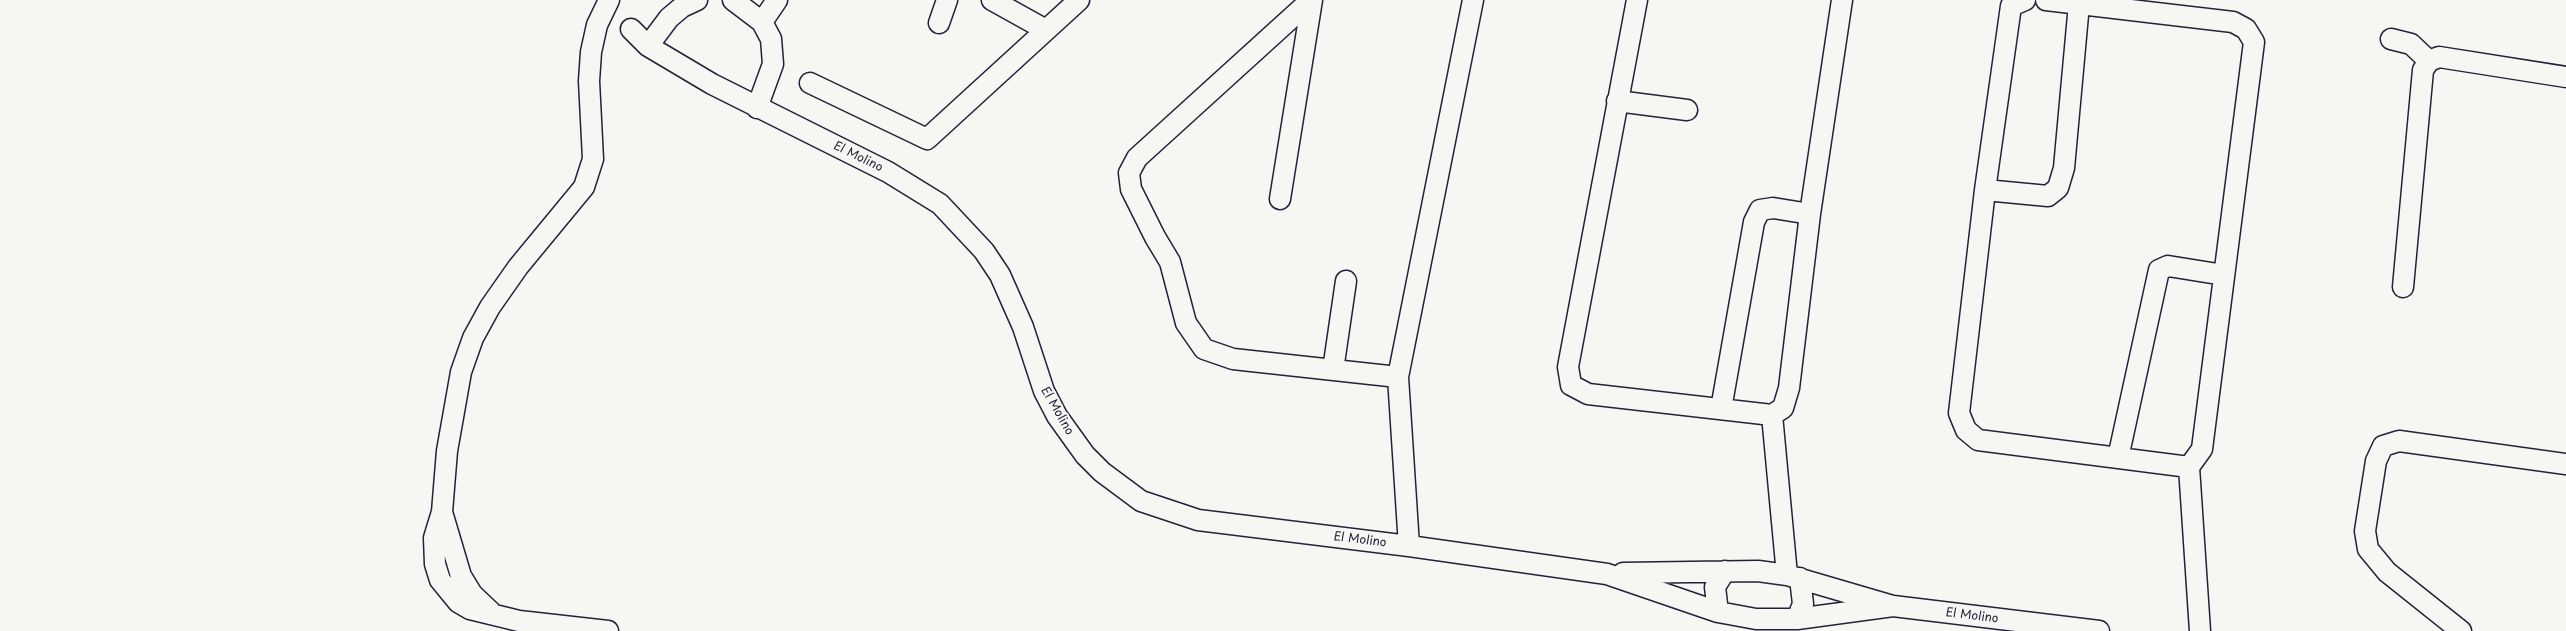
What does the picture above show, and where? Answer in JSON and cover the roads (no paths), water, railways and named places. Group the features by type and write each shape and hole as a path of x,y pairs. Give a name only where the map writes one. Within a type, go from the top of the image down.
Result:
{"street":[{"path":"608,631 559,627 498,617 472,594 461,576 453,557 442,512 447,451 461,372 473,338 490,307 518,267 584,187 591,166 593,159 589,81 591,52 598,24 610,0"},
{"path":"648,46 669,18 682,7 697,0"},
{"path":"733,0 762,22 771,39 773,64 757,108"},
{"path":"762,22 777,0"},
{"path":"939,23 947,0"},
{"path":"992,0 1046,30"},
{"path":"810,83 927,139 1079,0"},
{"path":"1280,199 1311,0"},
{"path":"1311,0 1137,158 1128,173 1131,189 1155,237 1170,262 1186,324 1204,349 1233,359 1398,377"},
{"path":"1409,546 1398,377 1473,0"},
{"path":"1637,0 1568,367 1571,385 1588,394 1772,415 1783,408 1789,388 1810,214 1842,0"},
{"path":"2025,0 2011,6 1985,190 1959,413 1966,430 1978,440 2189,468"},
{"path":"2046,0 2232,22 2246,29 2254,42 2202,449 2189,468 2200,631"},
{"path":"1985,190 2048,196 2058,188 2064,168 2080,4"},
{"name":"El Molino","path":"631,29 648,46 712,84 757,108 888,172 940,204 967,230 984,250 1010,295 1023,327 1044,391 1057,416 1085,455 1128,493 1162,510 1198,520 1409,546 1607,574 1758,571 1794,577 1892,606 2099,631"},
{"path":"2391,39 2410,44 2429,61"},
{"path":"2403,287 2423,70 2429,61 2439,56 2566,77"},
{"path":"1617,101 1688,110"},
{"path":"1721,409 1754,222 1760,210 1773,208 1810,214"},
{"path":"2118,458 2159,270 2168,266 2224,275"},
{"path":"1333,370 1346,281"},
{"path":"1772,415 1794,577 1803,604 1796,619"},
{"path":"2465,631 2387,572 2368,549 2365,531 2376,461 2383,446 2399,441 2566,464"},
{"path":"1718,612 1715,587 1725,571"},
{"name":"El Molino","path":"1607,574 1755,625 1892,606"}]}
